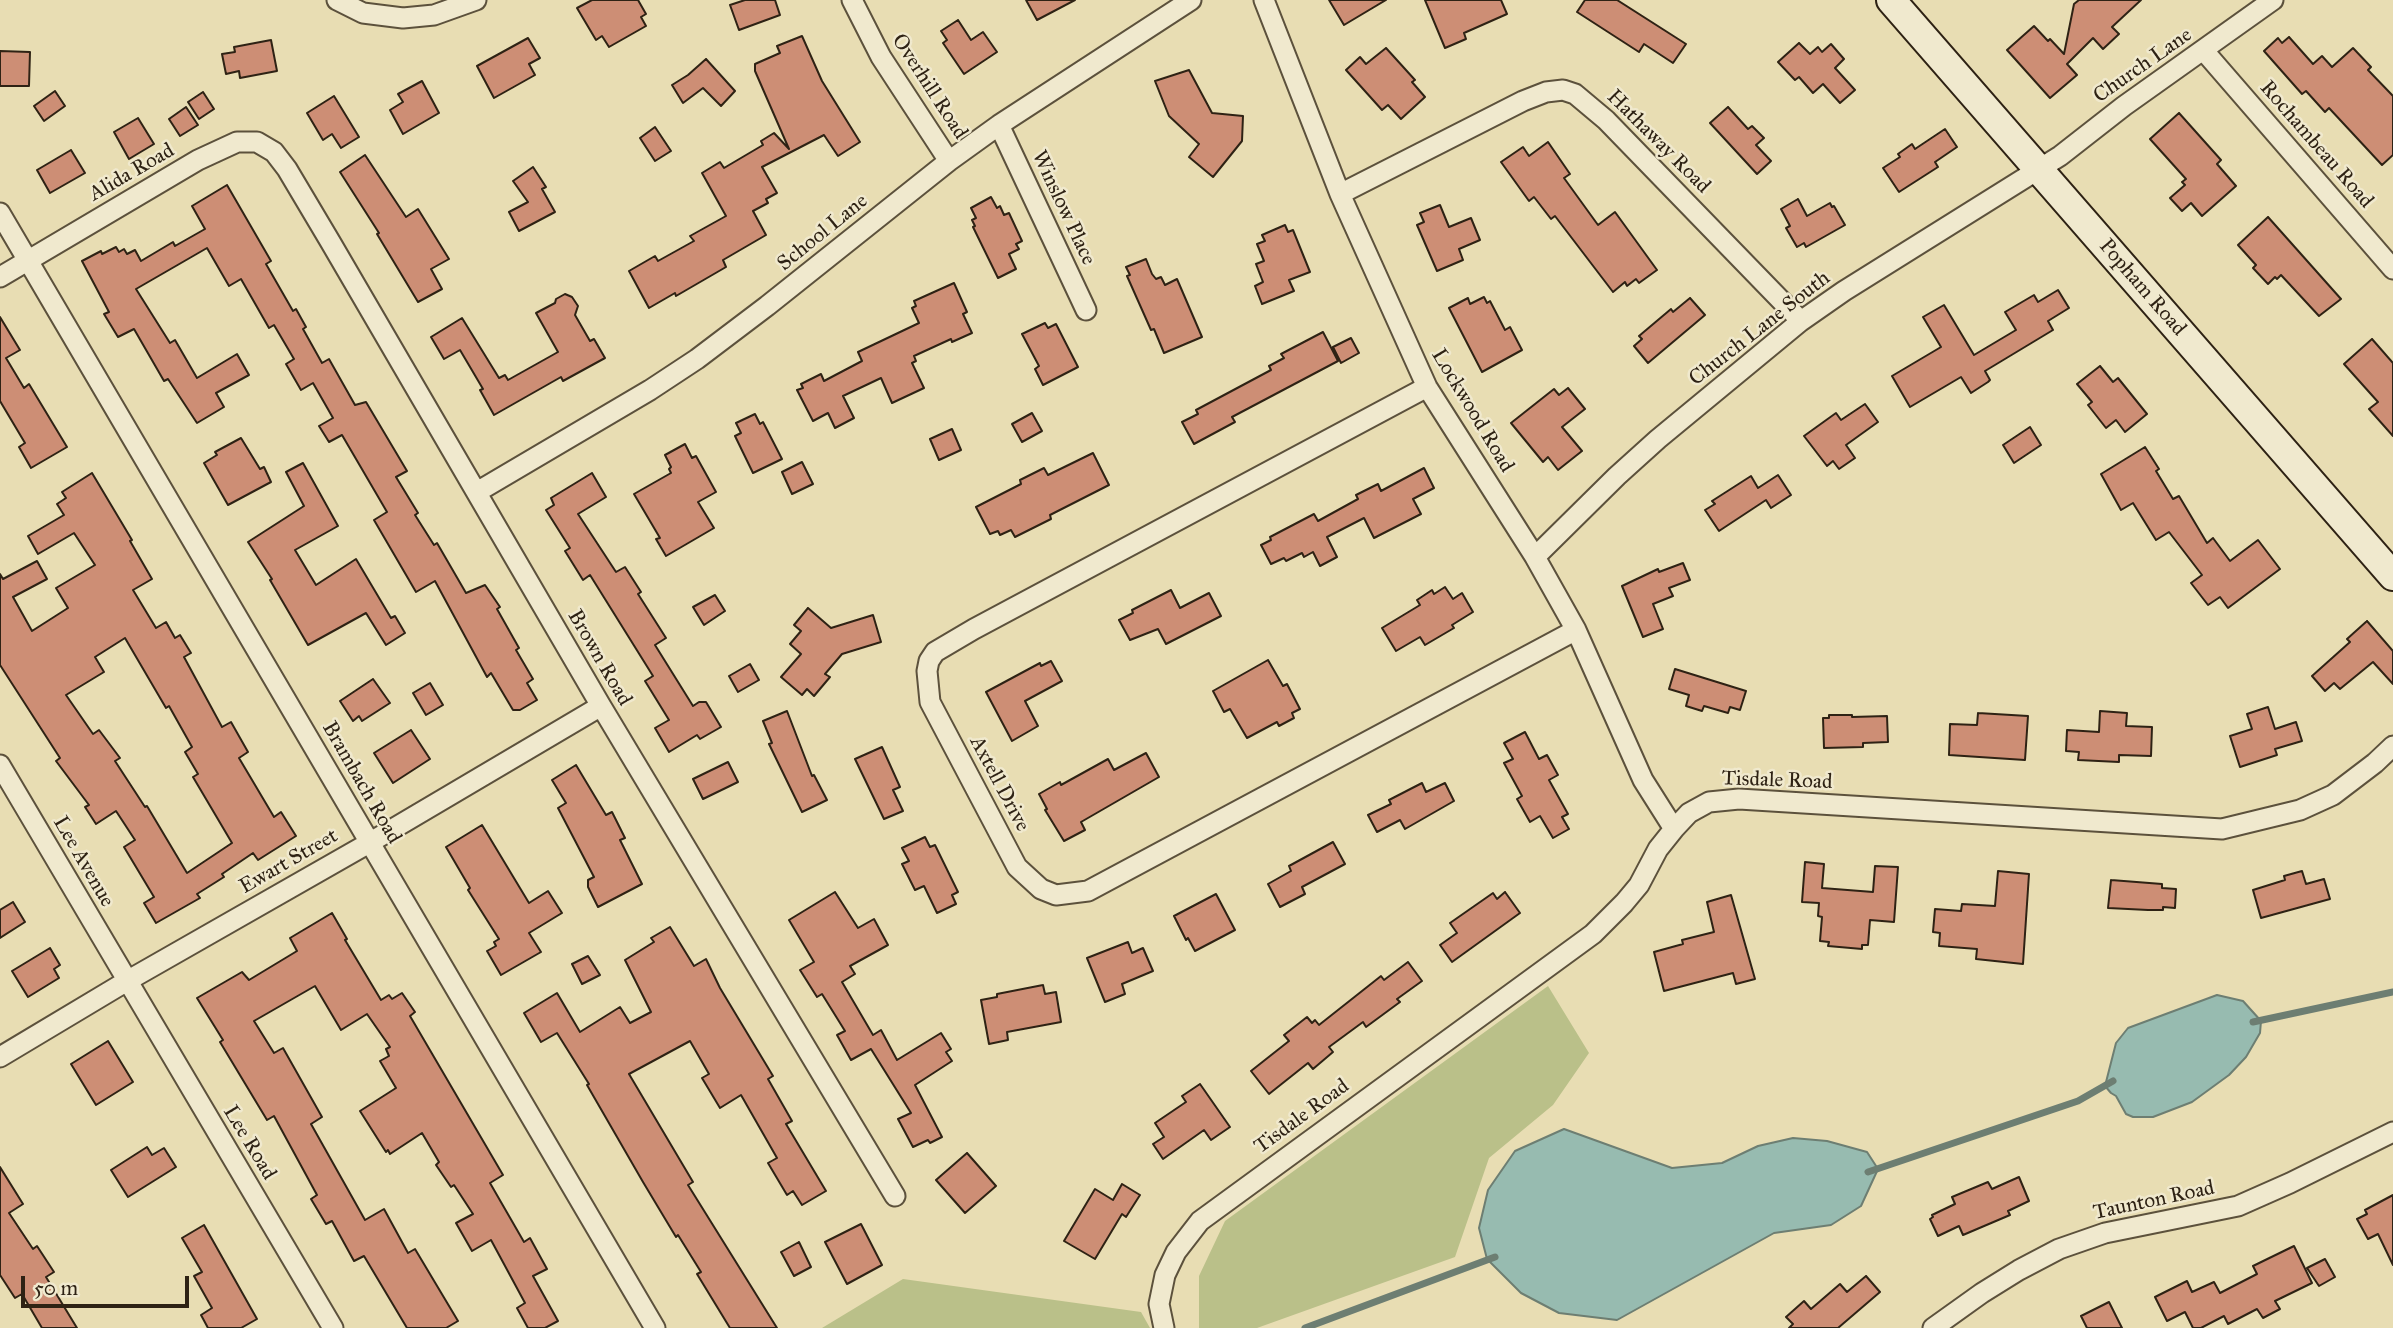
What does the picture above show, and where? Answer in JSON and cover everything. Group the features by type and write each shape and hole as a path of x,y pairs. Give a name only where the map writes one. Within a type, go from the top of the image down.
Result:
{"main road":[{"name":"Popham Road","path":"1892,0 2393,576"}],"street":[{"path":"337,0 363,13 403,18 434,15 476,0"},
{"name":"Overhill Road","path":"852,0 881,57 949,160"},
{"name":"School Lane","path":"477,492 650,390 697,359 949,160 1191,0"},
{"name":"Lockwood Road","path":"1264,0 1340,194 1427,387 1535,557 1576,630 1643,779 1674,829"},
{"name":"Church Lane","path":"2038,169 2060,156 2124,106 2273,0"},
{"name":"Rochambeau Road","path":"2204,51 2393,269"},
{"name":"Hathaway Road","path":"1340,194 1523,101 1546,92 1563,90 1575,94 1606,120 1801,321"},
{"name":"Winslow Place","path":"999,125 1086,310"},
{"name":"Alida Road","path":"0,277 198,160 237,142 264,144"},
{"name":"Brown Road","path":"264,144 287,169 601,706 894,1196"},
{"name":"Church Lane South","path":"1535,557 1648,449 1801,321 2038,169"},
{"name":"Brambach Road","path":"0,213 655,1328"},
{"name":"Axtell Drive","path":"1427,387 935,652 926,671 930,702 1017,867 1041,889 1056,895 1088,891 1576,630"},
{"name":"Ewart Street","path":"0,1057 601,706"},
{"name":"Tisdale Road","path":"1164,1328 1159,1304 1165,1275 1176,1252 1199,1222 1593,934 1632,894 1658,849 1674,829 1689,813 1709,802 1739,799 2222,829 2300,810 2333,795 2393,746"},
{"name":"Lee Avenue","path":"0,765 127,981"},
{"name":"Lee Road","path":"127,981 333,1328"},
{"name":"Taunton Road","path":"1933,1328 1992,1287 2059,1250 2105,1233 2238,1206 2393,1132"}],"green space":[{"path":"1548,986 1589,1053 1553,1105 1489,1158 1455,1257 1257,1328 1199,1328 1199,1276 1225,1221"},
{"path":"903,1279 1141,1312 1150,1328 822,1328"}],"water":[{"path":"2217,995 2243,1001 2261,1021 2260,1033 2246,1057 2229,1075 2192,1102 2153,1117 2133,1117 2126,1114 2116,1096 2105,1086 2116,1043 2128,1028"},
{"path":"1564,1129 1672,1168 1722,1163 1758,1146 1793,1138 1827,1141 1867,1152 1878,1169 1861,1206 1831,1225 1774,1233 1617,1320 1559,1313 1521,1293 1487,1259 1479,1228 1488,1190 1515,1151"}],"building":[{"path":"592,0 638,0 646,14 641,17 646,26 609,47 602,36 596,40 577,8"},
{"path":"745,0 775,0 780,15 739,30 730,5"},
{"path":"1026,0 1075,0 1037,20"},
{"path":"1329,0 1386,0 1344,25"},
{"path":"1425,0 1501,0 1507,14 1464,33 1466,39 1445,48"},
{"path":"1585,0 1617,0 1686,44 1673,63 1644,44 1639,52 1577,12"},
{"path":"2079,0 2141,0 2112,27 2119,34 2103,49 2093,38 2067,64 2077,75 2050,98 2007,50 2034,26 2064,54 2074,4"},
{"path":"958,20 971,40 983,32 997,52 964,74 943,43 947,40 941,31"},
{"path":"802,36 822,81 860,142 838,156 824,135 762,167 777,193 766,199 768,203 753,211 766,235 723,260 726,267 649,308 629,271 655,256 658,261 694,241 690,236 726,216 702,173 720,162 724,168 763,145 761,141 774,133 789,149 755,71 755,64 780,53 777,46"},
{"path":"2289,37 2313,64 2322,56 2332,67 2353,48 2371,67 2368,70 2393,96 2393,155 2382,165 2329,108 2325,112 2306,91 2302,94 2264,51 2278,38 2282,43"},
{"path":"528,38 540,58 529,64 535,75 494,98 477,66"},
{"path":"271,40 277,71 240,78 239,71 226,74 222,54 235,52 234,47"},
{"path":"1799,43 1810,54 1818,47 1822,52 1831,44 1844,59 1835,68 1855,90 1840,103 1823,84 1813,93 1799,77 1795,80 1778,62"},
{"path":"1386,48 1415,80 1412,82 1425,97 1401,119 1388,105 1382,110 1346,70 1360,57 1366,64"},
{"path":"0,51 30,52 29,86 0,86"},
{"path":"706,59 735,91 721,106 703,88 683,103 672,85"},
{"path":"1189,70 1212,113 1243,116 1242,141 1213,177 1189,157 1199,144 1169,116 1155,81"},
{"path":"422,81 439,113 403,134 390,110 403,102 398,94"},
{"path":"55,91 65,106 44,121 34,106"},
{"path":"203,92 214,109 199,119 188,102"},
{"path":"334,96 359,137 341,148 332,134 323,140 307,113"},
{"path":"186,107 198,125 180,136 169,119"},
{"path":"1728,107 1748,129 1752,126 1764,138 1756,145 1771,161 1757,174 1710,123"},
{"path":"2179,113 2221,160 2217,164 2236,186 2202,216 2191,203 2182,211 2170,198 2185,185 2182,182 2186,179 2150,139"},
{"path":"138,118 154,144 129,159 114,132"},
{"path":"655,127 671,151 655,161 640,138"},
{"path":"1945,129 1957,147 1935,162 1938,167 1899,192 1883,168 1900,157 1898,154 1912,144 1915,149"},
{"path":"1548,142 1570,174 1564,178 1598,225 1615,212 1657,270 1639,283 1636,279 1627,286 1625,282 1613,292 1555,216 1551,219 1534,197 1529,201 1501,162 1523,147 1529,156"},
{"path":"71,150 85,173 50,193 37,170"},
{"path":"365,155 406,217 418,209 449,259 431,269 442,289 418,302 340,172"},
{"path":"533,167 546,187 542,189 555,212 519,231 509,212 528,202 513,181"},
{"path":"227,185 271,261 266,264 293,311 296,309 306,327 303,329 322,363 329,359 355,405 366,402 407,471 396,477 434,545 437,543 466,593 485,585 500,607 497,609 533,679 527,683 537,700 520,710 513,710 491,673 487,677 435,581 416,592 374,520 387,512 342,435 329,442 319,426 333,418 313,383 301,390 286,364 294,359 274,325 269,328 241,279 229,286 207,248 136,289 170,343 175,340 197,378 237,354 249,375 216,393 224,407 197,423 168,379 164,381 134,329 118,337 104,314 109,312 82,261 116,247 119,252 124,249 127,254 135,250 141,261 173,242 175,246 205,229 192,206"},
{"path":"991,197 1004,215 1009,213 1022,241 1016,244 1019,249 1009,254 1016,269 998,278 972,220 976,218 971,208"},
{"path":"1798,199 1807,216 1830,203 1845,225 1806,247 1804,243 1797,247 1786,228 1790,226 1781,209"},
{"path":"1440,205 1449,227 1471,218 1480,240 1459,249 1463,260 1437,271 1417,225 1424,222 1420,213"},
{"path":"2268,217 2341,299 2319,316 2281,275 2268,284 2253,268 2256,265 2238,245"},
{"path":"1285,225 1288,232 1293,230 1310,272 1289,280 1294,291 1262,304 1255,286 1263,282 1256,264 1264,261 1257,244 1265,241 1262,235"},
{"path":"1146,259 1152,274 1156,279 1161,277 1165,285 1177,279 1202,337 1164,353 1127,276 1130,275 1126,267"},
{"path":"954,283 967,312 963,314 972,333 952,342 951,339 914,356 916,361 912,363 924,388 892,403 881,378 843,396 854,418 835,428 828,413 813,421 797,390 803,388 801,384 821,374 824,381 862,361 858,352 919,323 912,308 916,306 914,301"},
{"path":"2058,290 2069,308 2048,321 2053,330 1985,371 1990,380 1988,382 1971,393 1961,377 1910,407 1892,376 1941,347 1923,317 1944,305 1974,355 2016,330 2005,312 2034,295 2038,302"},
{"path":"565,294 572,297 578,306 575,315 590,341 594,339 605,358 563,381 561,377 494,415 480,390 483,389 460,350 444,359 431,337 462,318 499,378 505,375 508,380 558,352 536,313"},
{"path":"1484,297 1487,303 1490,301 1505,330 1510,327 1522,350 1482,372 1449,308 1468,298 1470,304"},
{"path":"1690,298 1705,315 1648,363 1634,346 1642,339 1639,336 1671,309 1673,312"},
{"path":"0,317 20,350 6,358 24,388 29,384 67,447 31,468 19,447 25,443 0,401"},
{"path":"1045,323 1048,328 1056,324 1078,367 1043,385 1035,369 1039,366 1022,334"},
{"path":"1323,332 1338,361 1232,417 1235,422 1194,444 1182,422 1198,414 1196,410 1271,370 1269,366 1284,358 1281,354"},
{"path":"1351,338 1359,353 1341,363 1333,347"},
{"path":"2372,339 2393,363 2393,436 2369,409 2378,402 2344,364"},
{"path":"2100,366 2113,382 2118,378 2147,414 2125,432 2116,420 2106,428 2088,405 2092,402 2077,384"},
{"path":"1568,388 1585,409 1562,427 1582,451 1558,470 1548,457 1543,462 1511,423 1554,389 1559,395"},
{"path":"1865,404 1878,422 1846,445 1855,458 1839,469 1833,461 1827,466 1804,436 1836,413 1841,420"},
{"path":"1032,413 1042,431 1022,442 1012,424"},
{"path":"755,414 760,424 763,422 782,459 753,473 735,436 741,433 736,423"},
{"path":"2030,427 2041,445 2014,463 2003,445"},
{"path":"952,429 961,450 939,460 930,439"},
{"path":"241,438 260,469 264,467 271,482 228,505 204,463 217,455 215,452"},
{"path":"685,444 692,458 696,456 716,492 698,502 714,528 666,556 656,539 660,538 634,494 671,473 665,455"},
{"path":"2145,447 2173,499 2179,496 2207,543 2213,538 2230,561 2258,540 2280,569 2228,608 2220,597 2208,605 2191,583 2202,575 2169,532 2156,540 2133,503 2121,510 2101,474"},
{"path":"1093,453 1109,485 1050,515 1051,519 1015,537 1011,530 1000,535 998,531 990,534 976,507 1021,484 1020,480 1044,468 1048,475"},
{"path":"802,462 813,484 792,494 782,472"},
{"path":"303,463 338,526 295,550 316,585 356,559 391,618 395,616 405,633 386,645 366,613 308,645 270,580 272,579 248,542 304,506 286,472"},
{"path":"1424,468 1434,488 1413,499 1421,514 1374,538 1364,518 1327,537 1337,557 1320,566 1313,552 1304,557 1302,553 1286,561 1284,558 1271,564 1261,545 1271,540 1270,537 1314,514 1318,521 1358,499 1356,495 1378,484 1381,491"},
{"path":"92,473 152,579 133,590 156,628 166,622 175,638 180,635 191,653 184,657 222,727 231,722 248,752 239,758 274,817 281,812 296,836 258,860 253,853 222,874 224,877 197,894 200,898 156,923 144,903 154,897 124,847 135,840 116,811 96,824 85,807 89,805 56,761 60,758 0,665 0,574 3,579 37,561 47,579 13,597 32,631 68,608 56,588 95,565 74,533 38,554 28,536 64,515 57,504 66,498 62,492","holes":["125,638 166,708 169,706 192,747 185,752 198,774 193,777 232,843 187,873 147,806 145,807 115,761 120,758 99,730 93,734 66,695 104,672 95,657"]},
{"path":"592,473 606,497 578,514 616,572 625,567 641,592 638,594 666,638 655,645 693,706 706,702 721,727 700,739 697,735 669,752 655,728 669,720 645,681 653,676 590,575 583,580 565,551 570,548 546,510 554,505 551,498"},
{"path":"1778,475 1791,495 1771,508 1766,500 1719,531 1705,510 1715,504 1712,501 1751,476 1758,488"},
{"path":"1683,563 1690,580 1669,588 1673,596 1653,604 1663,629 1643,637 1622,586 1658,569 1659,572"},
{"path":"1445,587 1453,599 1462,593 1473,612 1452,625 1454,628 1425,645 1420,637 1396,651 1382,628 1420,605 1417,600 1432,590 1434,594"},
{"path":"1171,590 1180,608 1209,593 1221,616 1166,644 1158,629 1130,640 1119,620 1133,613 1132,610"},
{"path":"715,595 725,611 704,625 693,607"},
{"path":"808,608 831,628 873,615 881,642 842,654 825,674 830,677 814,696 807,689 802,695 781,677 801,654 790,644 801,631 794,625"},
{"path":"2367,621 2393,651 2393,684 2373,662 2340,689 2334,683 2325,691 2312,676 2350,642 2347,639"},
{"path":"1268,660 1283,686 1287,684 1300,709 1292,713 1294,718 1279,726 1277,722 1247,738 1230,709 1224,712 1213,691"},
{"path":"1051,661 1062,681 1025,701 1038,726 1012,741 986,692 1040,663 1041,666"},
{"path":"750,664 759,680 738,692 729,676"},
{"path":"1675,669 1746,691 1740,710 1730,707 1728,713 1704,706 1702,711 1686,706 1689,695 1669,689"},
{"path":"373,679 390,703 362,721 359,716 353,721 340,701"},
{"path":"430,683 443,705 426,715 413,693"},
{"path":"2268,707 2275,729 2296,722 2302,741 2275,749 2277,755 2240,767 2230,736 2252,729 2247,714"},
{"path":"787,711 812,776 814,775 827,800 802,812 769,744 772,743 763,721"},
{"path":"2100,711 2127,713 2126,726 2152,727 2151,756 2119,755 2119,762 2078,760 2079,752 2066,751 2067,730 2099,732"},
{"path":"1978,713 2028,716 2025,760 1949,755 1950,724 1977,725"},
{"path":"1829,715 1887,716 1888,742 1863,743 1863,747 1824,748 1823,718 1829,718"},
{"path":"411,730 430,759 393,783 374,753"},
{"path":"1525,732 1539,759 1547,755 1558,775 1549,780 1568,814 1562,817 1569,829 1553,838 1540,816 1530,822 1517,799 1522,796 1504,763 1513,759 1504,743"},
{"path":"882,747 900,787 893,790 903,811 884,819 855,759"},
{"path":"1146,753 1159,777 1081,822 1085,830 1064,841 1045,810 1047,809 1039,794 1108,759 1114,770"},
{"path":"728,762 738,782 703,799 693,779"},
{"path":"576,765 606,815 612,812 625,838 620,840 642,884 598,907 588,887 588,880 594,877 558,808 566,803 552,780"},
{"path":"1422,783 1426,792 1445,783 1454,801 1405,829 1400,820 1377,832 1368,815 1391,804 1389,800"},
{"path":"482,825 529,903 548,891 562,913 529,933 541,952 501,975 487,951 496,946 494,942 499,939 468,890 470,888 446,847"},
{"path":"925,837 930,847 935,845 958,892 952,895 956,904 937,913 924,886 915,890 902,864 909,861 902,848"},
{"path":"1333,842 1345,864 1302,887 1305,894 1280,907 1268,884 1291,871 1289,866"},
{"path":"1805,862 1824,864 1822,888 1873,892 1875,866 1898,867 1894,922 1870,920 1868,945 1862,945 1862,949 1828,946 1829,942 1820,941 1822,917 1818,916 1819,903 1802,902"},
{"path":"1998,871 2029,874 2023,964 1976,959 1977,949 1939,946 1940,933 1933,932 1935,909 1961,911 1962,904 1995,906"},
{"path":"2302,871 2306,884 2324,879 2330,899 2261,918 2253,890 2285,880 2284,876"},
{"path":"2111,880 2162,884 2162,888 2176,889 2175,908 2108,908"},
{"path":"835,892 858,928 874,919 888,945 850,966 855,974 842,982 873,1035 881,1030 897,1060 941,1033 951,1049 946,1052 952,1061 915,1085 942,1137 930,1143 928,1140 913,1147 898,1119 911,1113 871,1049 851,1060 837,1035 845,1031 822,994 817,997 800,970 814,962 789,920"},
{"path":"1505,892 1520,913 1452,962 1440,945 1457,933 1450,923 1493,893 1497,899"},
{"path":"1216,894 1235,930 1195,951 1174,916"},
{"path":"1731,895 1755,979 1736,984 1733,973 1664,991 1654,952 1683,944 1682,940 1714,932 1707,902"},
{"path":"13,902 25,922 0,938 0,910"},
{"path":"332,913 381,1000 389,995 392,999 402,993 415,1012 410,1016 503,1175 490,1183 524,1242 530,1238 547,1269 533,1276 558,1321 545,1328 528,1328 517,1308 525,1303 491,1240 472,1251 456,1223 473,1214 454,1185 451,1187 436,1165 439,1162 422,1133 390,1154 388,1150 386,1152 360,1111 396,1088 380,1061 389,1056 386,1049 390,1047 367,1014 341,1030 315,986 254,1021 274,1053 283,1048 322,1117 311,1124 365,1220 384,1209 408,1253 415,1249 458,1321 446,1328 407,1328 364,1256 354,1261 332,1221 326,1224 311,1199 317,1195 274,1116 267,1120 197,998 242,972 249,980 297,951 290,938"},
{"path":"670,927 694,966 706,959 720,988 773,1076 768,1079 792,1121 786,1124 826,1191 802,1205 793,1191 787,1195 768,1163 777,1158 741,1095 720,1108 702,1078 709,1074 690,1041 629,1074 693,1182 688,1185 777,1328 730,1328 697,1274 701,1272 678,1235 676,1237 557,1033 541,1042 524,1013 557,993 580,1032 620,1007 630,1023 651,1012 625,960 654,942 651,938"},
{"path":"1128,942 1132,953 1143,948 1153,971 1122,984 1125,994 1105,1002 1087,958"},
{"path":"50,948 60,965 54,969 59,978 28,997 12,971"},
{"path":"588,956 600,975 582,984 572,964"},
{"path":"1408,962 1422,981 1397,999 1400,1002 1366,1027 1363,1022 1329,1047 1333,1052 1313,1069 1308,1063 1269,1094 1251,1071 1289,1041 1284,1035 1307,1017 1312,1023 1315,1020 1319,1025 1381,976 1384,980"},
{"path":"1043,985 1045,994 1056,992 1061,1022 1007,1032 1008,1040 989,1044 981,1000"},
{"path":"108,1041 133,1082 96,1105 71,1064"},
{"path":"1200,1084 1230,1127 1211,1140 1204,1130 1163,1159 1153,1144 1164,1137 1155,1123 1186,1102 1182,1096"},
{"path":"147,1147 152,1155 164,1148 176,1167 128,1197 111,1170"},
{"path":"967,1153 996,1186 965,1213 936,1180"},
{"path":"0,1167 23,1204 9,1213 33,1249 37,1246 54,1272 46,1277 77,1328 42,1328 22,1294 15,1298 0,1275"},
{"path":"2019,1177 2029,1201 2008,1211 2010,1215 1963,1235 1959,1226 1938,1236 1930,1219 1932,1215 1955,1204 1952,1197 1988,1182 1992,1189"},
{"path":"1122,1184 1140,1195 1126,1217 1122,1214 1095,1259 1064,1241 1095,1189 1113,1200"},
{"path":"2393,1195 2393,1265 2378,1234 2368,1239 2357,1219 2367,1214 2365,1210"},
{"path":"861,1224 882,1265 847,1284 825,1242"},
{"path":"204,1225 257,1319 241,1328 208,1328 201,1315 212,1308 194,1276 202,1272 182,1238"},
{"path":"799,1242 811,1267 794,1276 781,1252"},
{"path":"2294,1246 2312,1283 2275,1301 2280,1309 2263,1318 2257,1309 2228,1324 2224,1316 2201,1328 2193,1328 2185,1312 2167,1321 2155,1297 2187,1281 2192,1292 2214,1282 2220,1293 2257,1274 2253,1266"},
{"path":"2325,1259 2335,1277 2319,1286 2307,1268"},
{"path":"1866,1276 1880,1292 1838,1328 1789,1328 1793,1324 1786,1317 1804,1301 1811,1309 1840,1284 1847,1292"},
{"path":"2109,1302 2122,1328 2087,1328 2081,1316"}],"waterway":[{"path":"2253,1022 2393,992"},
{"path":"1868,1172 2078,1101 2113,1081"},
{"path":"1305,1328 1495,1257"}]}
